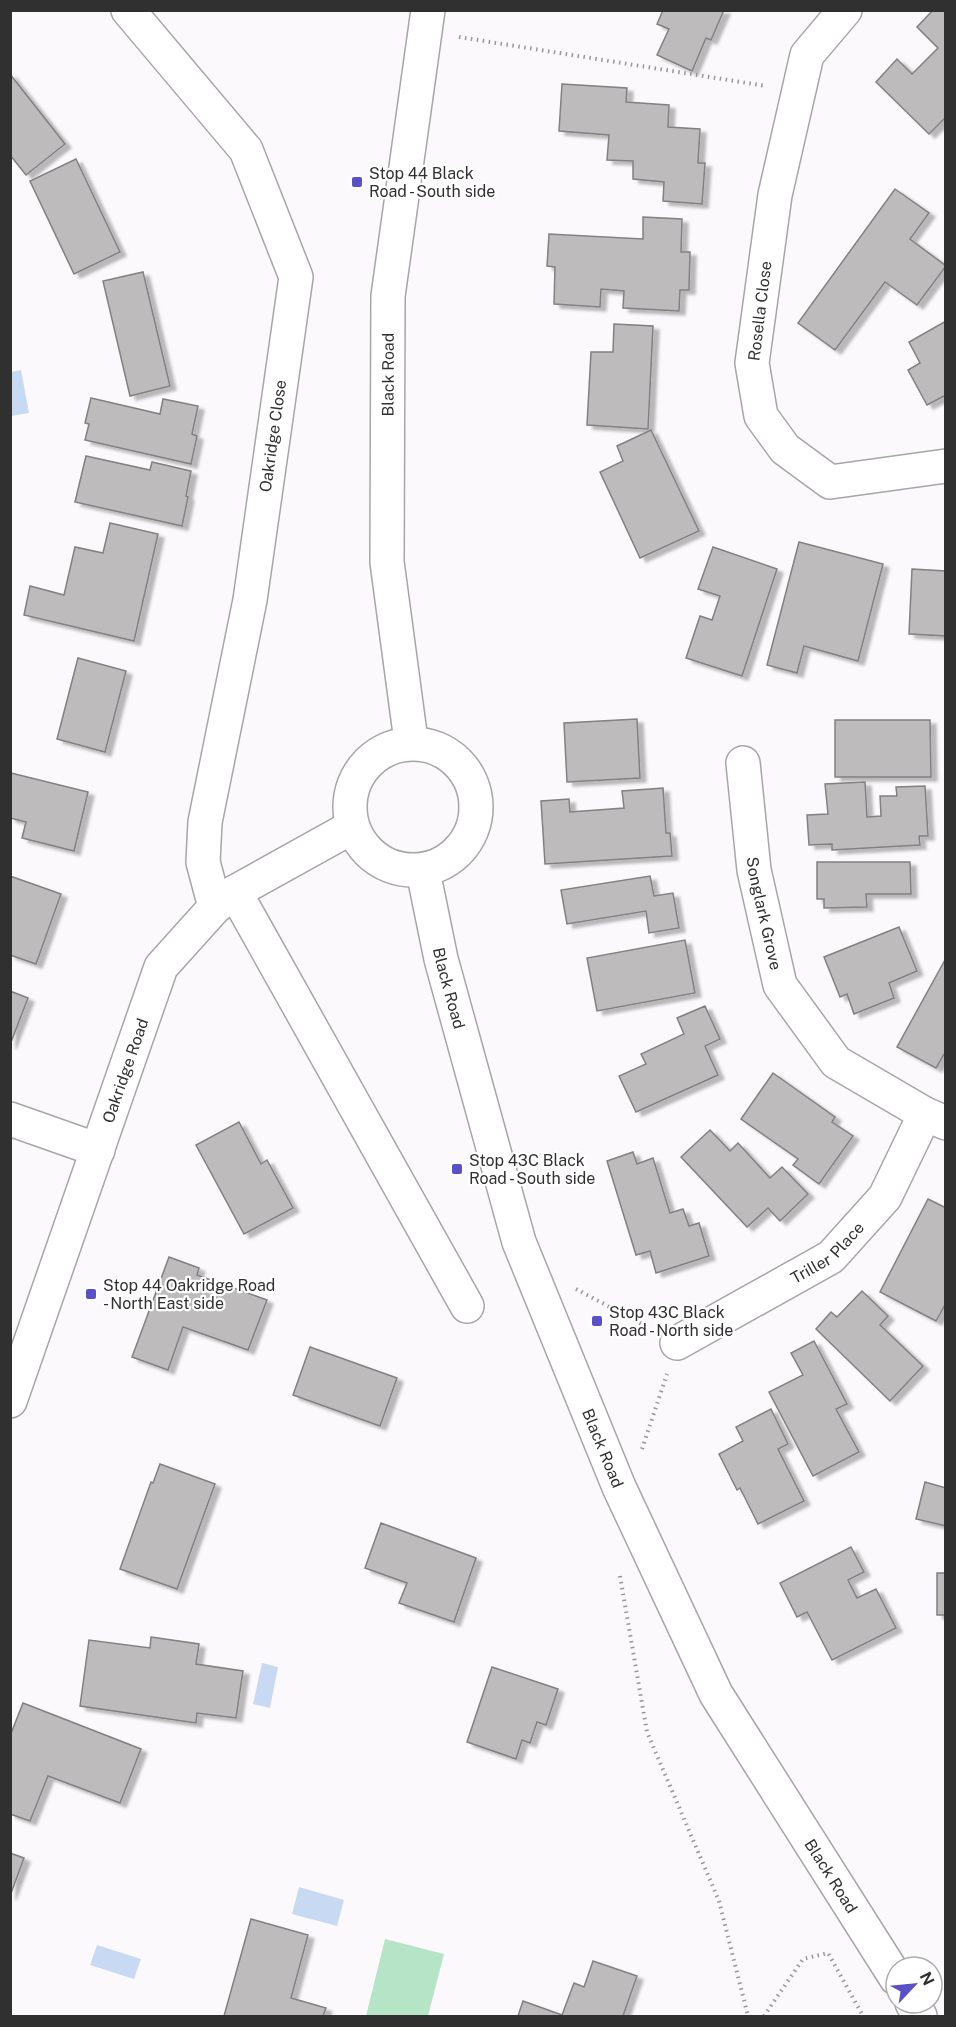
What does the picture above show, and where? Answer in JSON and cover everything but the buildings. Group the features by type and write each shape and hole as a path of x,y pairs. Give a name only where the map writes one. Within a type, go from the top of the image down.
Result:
{"street":[{"name":"Oakridge Close","path":"128,10 246,150 296,277 250,600 205,822 202,862 225,900"},
{"name":"Rosella Close","path":"845,10 807,55 775,195 752,363 761,416 785,449 830,482 945,466"},
{"name":"Black Road","path":"411,741 387,562 388,296 427,21"},
{"path":"411,741 444,749 472,780 477,815 462,849 423,871 396,869 370,855 352,827 349,797 370,758 411,741"},
{"name":"Songlark Grove","path":"743,763 754,870 780,985 836,1062 935,1118"},
{"name":"Oakridge Road","path":"10,1401 161,967 225,900 352,827"},
{"name":"Black Road","path":"423,871 441,959 519,1242 625,1502 716,1694 884,1959"},
{"path":"225,900 467,1306"},
{"name":"Triller Place","path":"677,1343 831,1257 885,1197 935,1118"},
{"path":"10,1119 98,1150"}],"path":[{"path":"427,21 799,91"},
{"path":"528,1263 677,1343 625,1502"},
{"path":"619,1569 647,1732 719,1901 748,2016"},
{"path":"764,2016 803,1959 828,1953 863,2016"}],"green space":[{"path":"385,1939 444,1954 428,2016 366,2016"}],"water":[{"path":"21,370 29,413 11,416 11,372"},
{"path":"262,1663 278,1667 270,1708 253,1704"},
{"path":"299,1887 344,1900 337,1926 292,1914"},
{"path":"97,1945 141,1959 134,1979 90,1965"}],"place":[{"name":"Stop 44 Black Road - South side","path":"357,182"},
{"name":"Stop 43C Black Road - South side","path":"457,1169"},
{"name":"Stop 44 Oakridge Road - North East side","path":"91,1294"},
{"name":"Stop 43C Black Road - North side","path":"597,1321"}]}
